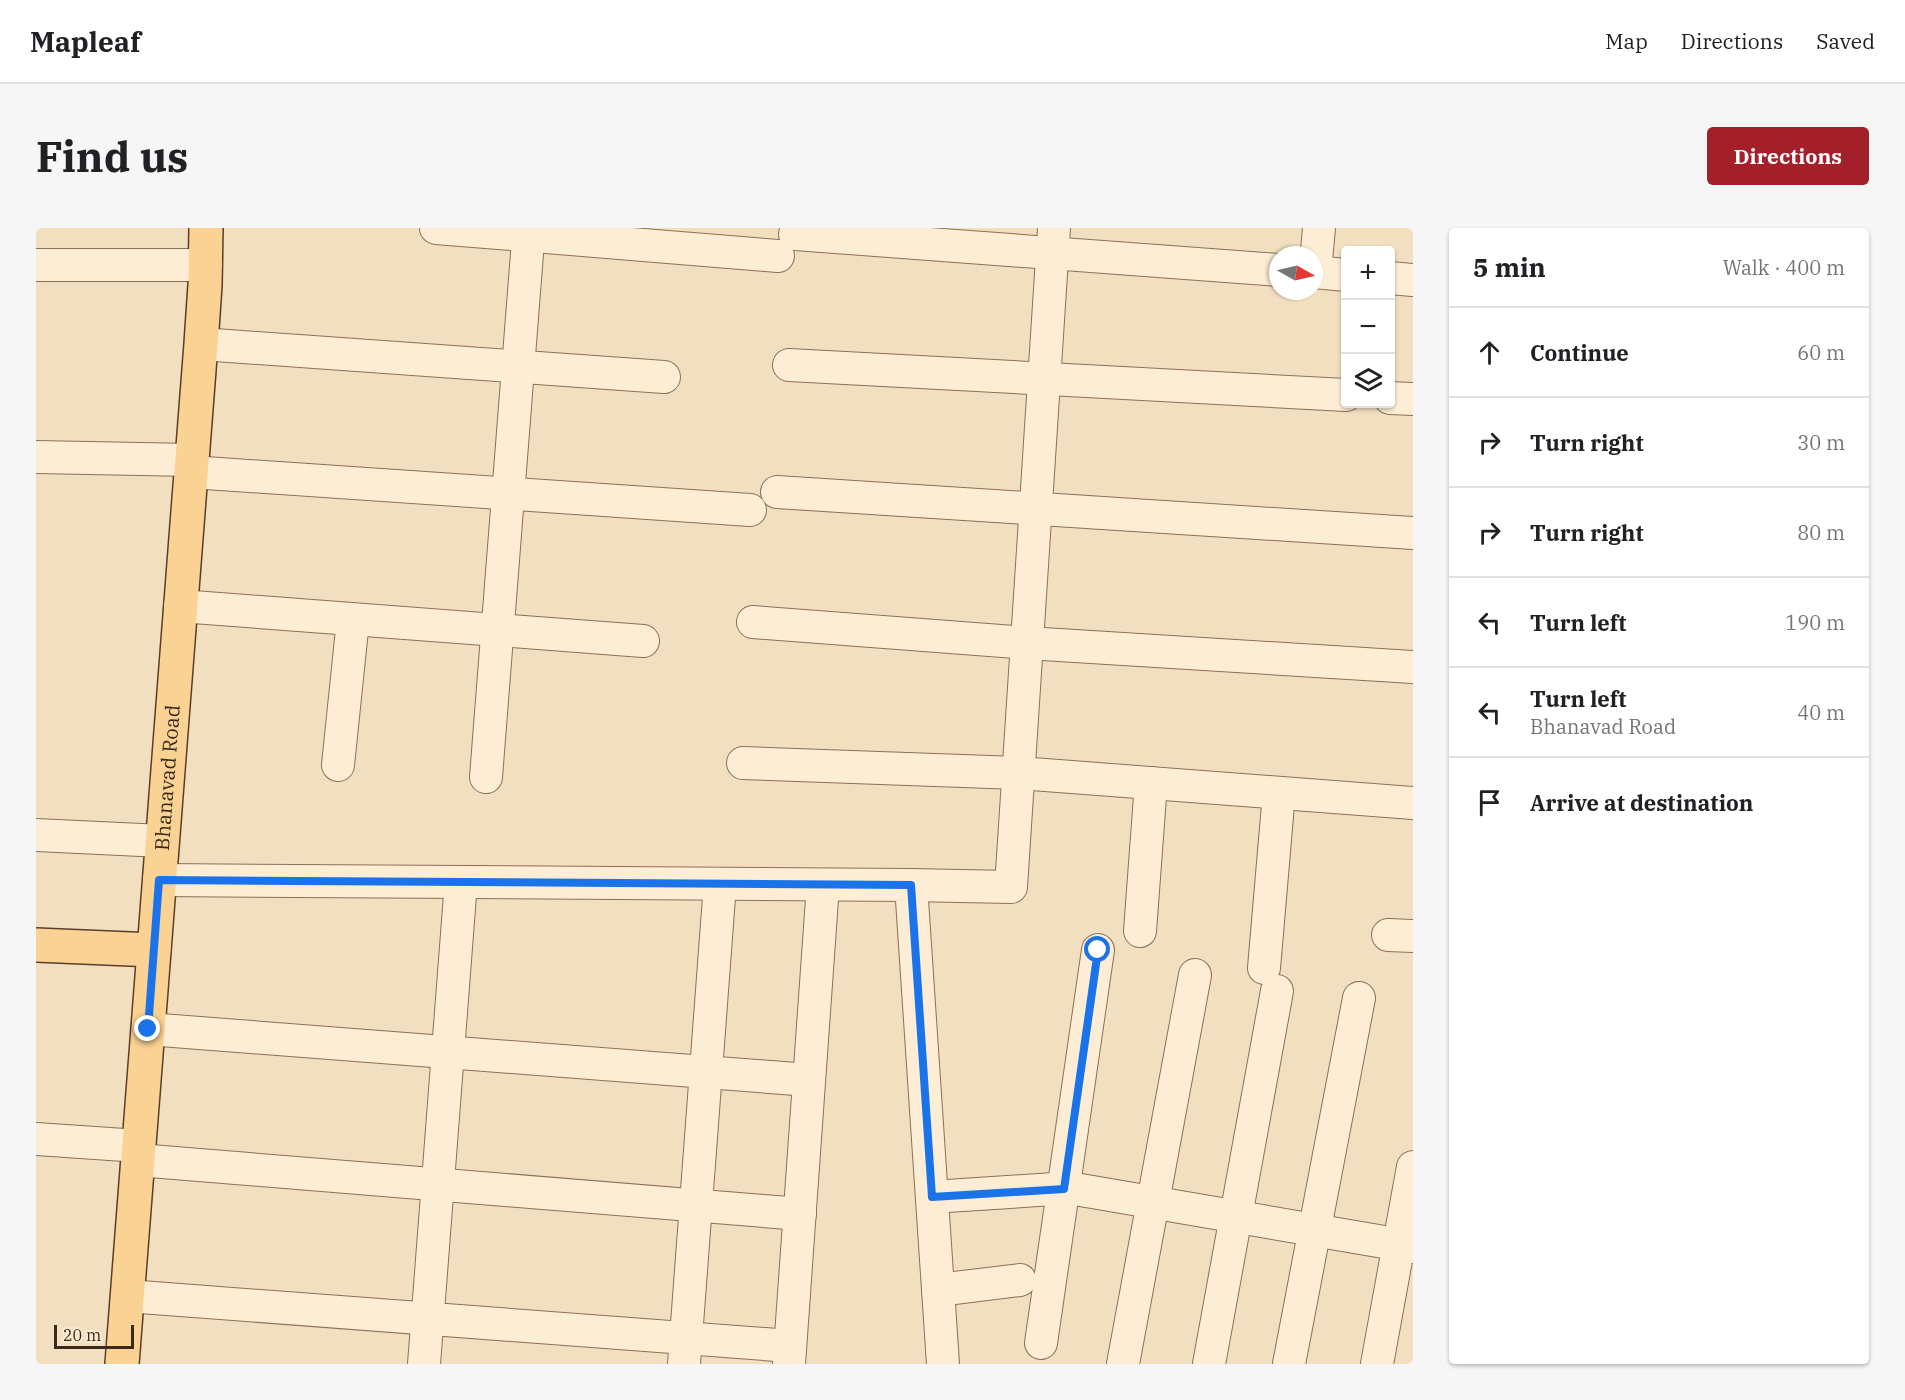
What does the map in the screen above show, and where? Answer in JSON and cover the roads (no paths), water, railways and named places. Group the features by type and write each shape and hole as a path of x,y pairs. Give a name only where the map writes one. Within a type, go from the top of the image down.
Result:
{"main road":[{"name":"Bhanavad Road","path":"122,1364 201,344 206,228"},
{"path":"36,945 154,950"}],"street":[{"path":"436,228 643,236 787,245 1053,240 1269,269"},
{"path":"1317,246 1319,228"},
{"path":"486,777 528,232"},
{"path":"159,880 1011,887 1053,240"},
{"path":"36,265 206,266"},
{"path":"1323,273 1341,275"},
{"path":"1395,278 1413,280"},
{"path":"201,344 664,377"},
{"path":"789,365 1341,395"},
{"path":"1395,398 1413,399"},
{"path":"36,457 191,466 508,493 750,510"},
{"path":"777,492 1413,533"},
{"path":"180,606 643,641"},
{"path":"338,765 353,620"},
{"path":"753,622 1027,643 1413,667"},
{"path":"743,763 1018,773 1413,803"},
{"path":"1140,931 1151,783"},
{"path":"1209,1364 1236,1217 1270,979 1279,793"},
{"path":"36,835 162,841"},
{"path":"424,1364 461,882"},
{"path":"685,1351 720,884"},
{"path":"128,1296 428,1318 685,1351 790,1355 823,885"},
{"path":"911,885 943,1364"},
{"path":"1041,1343 1098,950"},
{"path":"1123,1364 1195,975"},
{"path":"1289,1364 1359,998"},
{"path":"148,1029 809,1080"},
{"path":"36,1139 138,1153 438,1185 800,1214"},
{"path":"1377,1364 1406,1246 1413,1167"},
{"path":"932,1197 1064,1189 1153,1202 1406,1246"},
{"path":"938,1290 1020,1280"}]}
